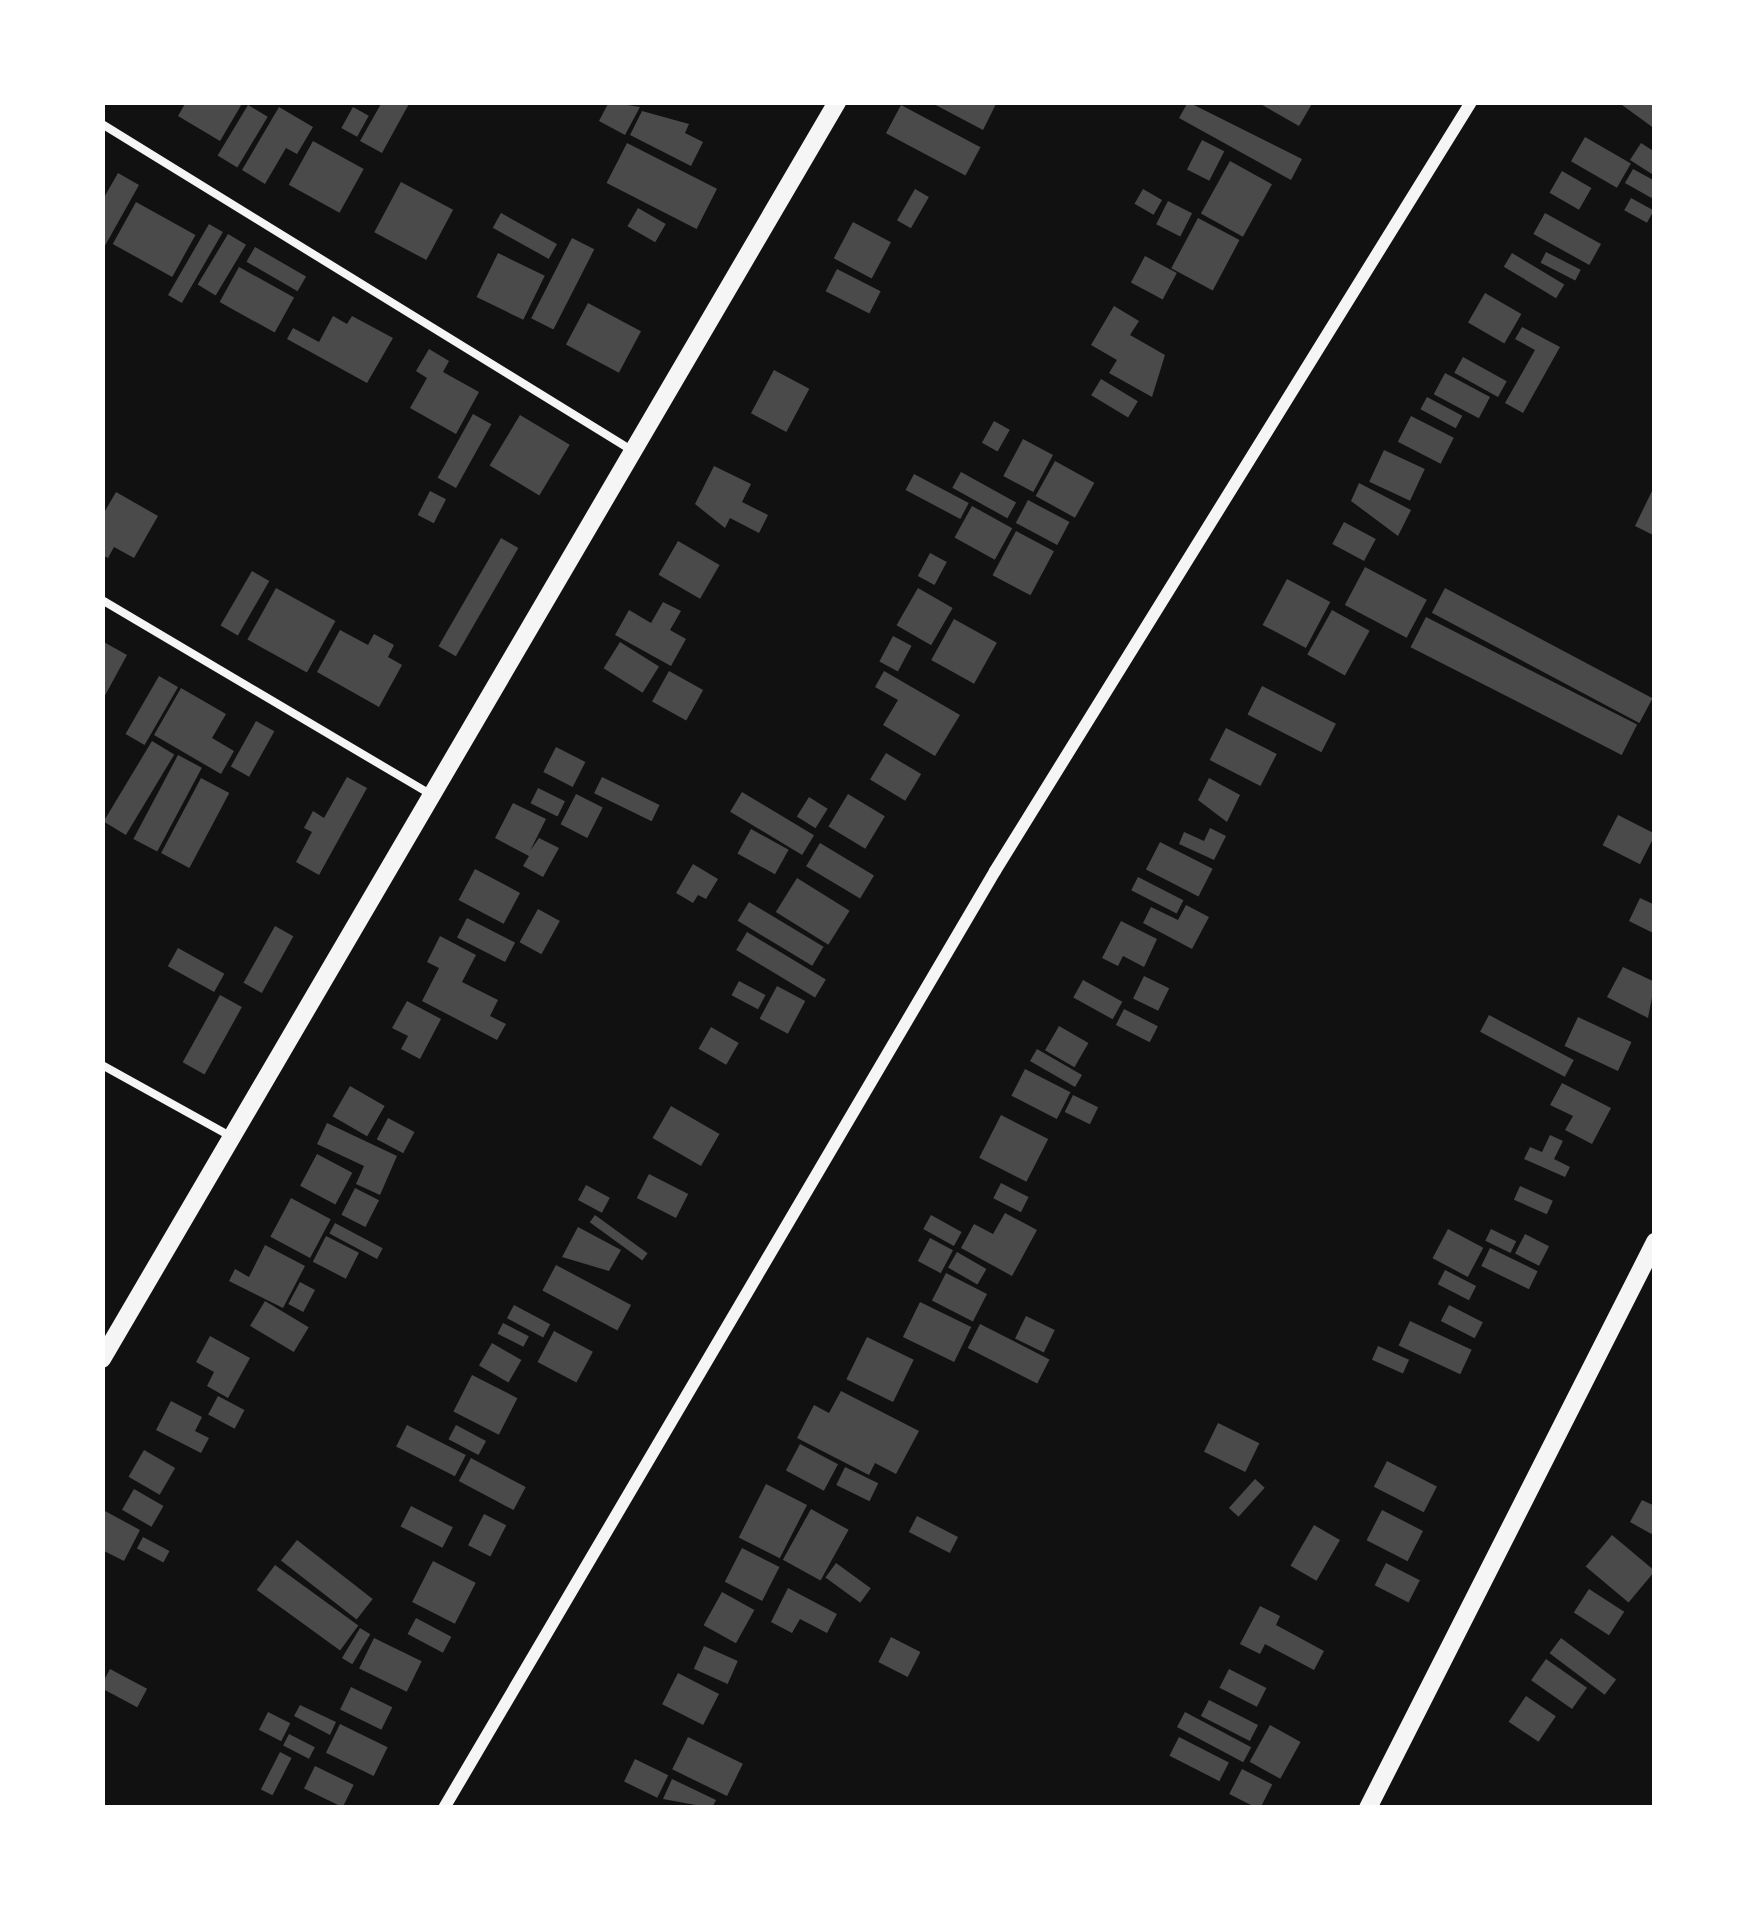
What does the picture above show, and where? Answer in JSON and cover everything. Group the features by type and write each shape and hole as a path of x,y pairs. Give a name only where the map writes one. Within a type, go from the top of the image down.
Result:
{"street":[{"path":"102,1359 234,1138 428,793 837,102"},
{"path":"444,1808 995,871 1471,102"},
{"path":"1368,1808 1655,1243"}],"lane":[{"path":"102,124 634,451"},
{"path":"102,600 428,793"},
{"path":"102,1065 234,1138"}],"building":[{"path":"186,102 243,102 220,141 178,116"},
{"path":"382,102 410,102 382,153 360,141"},
{"path":"609,102 640,107 625,135 599,121"},
{"path":"930,102 997,102 983,130"},
{"path":"1188,102 1302,159 1291,180 1179,118"},
{"path":"1257,102 1313,102 1299,126"},
{"path":"1618,102 1655,102 1655,129"},
{"path":"248,105 268,117 237,167 218,156"},
{"path":"901,105 980,147 965,176 886,133"},
{"path":"279,107 313,127 297,154 286,148 265,184 242,170"},
{"path":"353,107 369,116 357,137 341,128"},
{"path":"642,111 689,124 685,133 703,142 691,166 630,135"},
{"path":"1585,137 1631,164 1617,188 1571,161"},
{"path":"1202,140 1224,151 1209,181 1187,169"},
{"path":"313,141 364,169 339,213 289,185"},
{"path":"627,143 717,189 697,229 607,183"},
{"path":"1641,143 1655,152 1655,176 1630,160"},
{"path":"1230,161 1272,184 1243,237 1201,213"},
{"path":"1633,169 1655,181 1655,200 1625,183"},
{"path":"1562,171 1591,188 1579,210 1550,193"},
{"path":"118,173 139,185 102,251 102,201"},
{"path":"401,182 453,210 426,260 374,232"},
{"path":"915,189 929,197 911,228 897,220"},
{"path":"1143,189 1162,200 1154,215 1134,204"},
{"path":"1631,198 1654,211 1647,223 1624,210"},
{"path":"1168,201 1192,213 1180,236 1156,224"},
{"path":"136,202 195,235 172,277 113,244"},
{"path":"638,208 666,224 655,242 628,226"},
{"path":"501,213 557,244 549,259 493,228"},
{"path":"1545,213 1601,244 1589,265 1533,234"},
{"path":"1198,218 1239,240 1213,290 1171,268"},
{"path":"853,222 891,242 872,278 834,258"},
{"path":"209,224 223,232 182,303 168,295"},
{"path":"228,234 246,245 216,295 198,285"},
{"path":"572,238 594,249 553,330 531,318"},
{"path":"255,247 306,276 298,291 247,262"},
{"path":"1546,252 1581,270 1575,280 1541,263"},
{"path":"498,253 545,276 523,320 477,297"},
{"path":"1512,253 1564,284 1556,298 1504,267"},
{"path":"1145,256 1177,273 1163,299 1131,282"},
{"path":"239,267 294,298 275,333 220,302"},
{"path":"837,269 881,291 869,314 826,291"},
{"path":"1485,293 1521,314 1504,343 1468,322"},
{"path":"588,303 641,331 619,373 566,344"},
{"path":"1114,306 1139,321 1130,335 1165,355 1152,397 1109,373 1117,360 1091,345"},
{"path":"333,316 347,324 352,316 393,338 367,383 287,339 293,328 319,342"},
{"path":"1522,327 1560,347 1523,413 1505,403 1535,350 1515,339"},
{"path":"429,349 449,361 443,372 479,392 456,434 410,408 427,378 416,371"},
{"path":"1463,357 1507,381 1498,397 1454,373"},
{"path":"774,370 809,389 786,432 751,413"},
{"path":"1445,373 1490,397 1479,418 1434,394"},
{"path":"1101,379 1138,401 1128,417 1091,395"},
{"path":"1427,397 1462,416 1456,428 1420,409"},
{"path":"473,414 491,424 456,488 438,478"},
{"path":"520,415 570,445 539,495 490,466"},
{"path":"1411,416 1454,438 1441,464 1398,442"},
{"path":"994,421 1010,430 998,452 982,443"},
{"path":"1023,439 1053,455 1033,492 1003,476"},
{"path":"1384,450 1425,469 1410,501 1369,482"},
{"path":"1055,461 1094,483 1075,518 1036,496"},
{"path":"714,466 751,484 742,502 768,515 759,533 730,518 725,528 695,504"},
{"path":"961,472 1016,503 1007,518 952,488"},
{"path":"914,474 969,503 960,519 906,490"},
{"path":"1359,483 1411,510 1398,536 1351,501"},
{"path":"430,491 446,499 434,523 418,515"},
{"path":"116,492 158,516 134,558 114,547 108,558 102,555 102,516"},
{"path":"1655,492 1655,536 1635,526"},
{"path":"1028,500 1069,522 1057,545 1016,523"},
{"path":"972,506 1012,528 995,560 955,537"},
{"path":"1344,522 1376,539 1364,561 1332,544"},
{"path":"1016,531 1054,551 1030,595 993,575"},
{"path":"501,538 518,548 456,656 438,646"},
{"path":"678,541 720,565 700,599 658,575"},
{"path":"930,553 947,562 935,585 918,576"},
{"path":"1365,567 1427,600 1407,638 1345,605"},
{"path":"252,571 269,581 238,636 220,626"},
{"path":"1287,579 1330,602 1306,648 1263,625"},
{"path":"276,588 335,621 307,673 247,640"},
{"path":"918,588 953,608 931,645 896,625"},
{"path":"1445,588 1652,698 1639,723 1432,613"},
{"path":"663,602 681,611 670,630 686,639 671,666 615,635 629,610 651,623"},
{"path":"1332,610 1370,631 1345,675 1307,655"},
{"path":"1426,617 1637,725 1622,755 1411,647"},
{"path":"954,619 997,643 974,684 931,660"},
{"path":"340,630 368,645 374,634 394,645 388,657 402,665 379,707 317,672"},
{"path":"893,636 912,646 898,671 879,662"},
{"path":"102,641 127,655 102,701"},
{"path":"620,642 659,666 643,693 604,668"},
{"path":"669,671 703,690 686,721 652,702"},
{"path":"884,671 960,715 935,756 883,725 898,700 875,687"},
{"path":"159,676 178,687 145,745 126,734"},
{"path":"1262,686 1336,724 1321,752 1247,715"},
{"path":"181,688 226,714 212,738 234,751 221,774 154,735"},
{"path":"256,721 274,731 249,777 231,766"},
{"path":"1226,728 1277,754 1260,786 1210,760"},
{"path":"152,741 174,754 126,835 104,822"},
{"path":"556,747 585,762 573,787 543,772"},
{"path":"886,753 921,774 905,801 870,780"},
{"path":"178,755 202,768 157,852 133,839"},
{"path":"347,777 367,788 319,875 296,862 312,832 304,828 313,811 324,818"},
{"path":"602,777 660,805 652,821 594,793"},
{"path":"201,778 229,793 189,868 161,853"},
{"path":"1209,778 1240,795 1227,822 1198,800"},
{"path":"538,788 565,801 558,816 531,803"},
{"path":"742,792 814,835 802,855 730,812"},
{"path":"576,794 603,808 587,838 561,824"},
{"path":"848,794 885,816 865,849 828,827"},
{"path":"809,797 828,809 815,828 797,817"},
{"path":"513,803 546,819 530,851 539,838 559,848 543,877 523,866 529,856 495,838"},
{"path":"1618,815 1655,834 1640,864 1603,845"},
{"path":"1210,828 1226,836 1214,860 1179,844 1184,832 1204,841"},
{"path":"751,829 789,850 775,874 737,853"},
{"path":"1160,842 1213,869 1198,896 1146,870"},
{"path":"820,843 874,875 860,899 806,866"},
{"path":"693,864 718,879 706,899 698,895 693,903 676,893"},
{"path":"475,869 520,893 504,924 459,900"},
{"path":"1138,877 1183,900 1177,914 1131,890"},
{"path":"797,878 850,911 828,945 776,912"},
{"path":"1640,898 1655,905 1655,934 1629,921"},
{"path":"749,902 824,947 812,966 738,921"},
{"path":"1186,905 1209,917 1192,949 1143,923 1151,907 1178,920"},
{"path":"538,909 560,921 541,954 520,942"},
{"path":"467,918 515,943 505,962 457,938"},
{"path":"1121,921 1157,939 1144,967 1123,956 1118,966 1102,958"},
{"path":"275,926 293,936 262,993 243,983"},
{"path":"747,932 826,979 815,997 736,950"},
{"path":"440,936 476,955 462,982 498,1000 490,1016 506,1024 497,1040 422,1001 439,968 427,962"},
{"path":"178,948 224,974 214,992 168,966"},
{"path":"1623,967 1655,982 1648,1018 1607,997"},
{"path":"1144,976 1169,988 1158,1011 1133,998"},
{"path":"1083,980 1122,1002 1113,1019 1073,997"},
{"path":"739,981 765,995 758,1009 731,995"},
{"path":"777,986 805,1001 788,1034 760,1019"},
{"path":"220,995 242,1007 205,1074 183,1062"},
{"path":"407,1001 441,1019 420,1059 401,1049 408,1036 392,1028"},
{"path":"1124,1009 1158,1026 1150,1042 1116,1025"},
{"path":"1489,1015 1574,1060 1565,1077 1480,1032"},
{"path":"1578,1017 1631,1042 1618,1071 1564,1046"},
{"path":"1059,1026 1088,1043 1074,1067 1045,1050"},
{"path":"711,1027 739,1043 726,1065 698,1049"},
{"path":"1037,1049 1082,1075 1075,1087 1030,1061"},
{"path":"1025,1069 1070,1092 1057,1119 1011,1096"},
{"path":"1562,1083 1611,1108 1592,1144 1565,1130 1573,1116 1550,1105"},
{"path":"350,1086 385,1106 367,1136 332,1116"},
{"path":"1073,1095 1098,1107 1090,1124 1065,1112"},
{"path":"671,1106 719,1134 701,1166 652,1138"},
{"path":"1001,1115 1048,1139 1026,1182 979,1158"},
{"path":"388,1118 414,1132 403,1153 377,1139"},
{"path":"327,1123 397,1156 380,1195 356,1184 364,1166 317,1144"},
{"path":"1550,1135 1563,1141 1554,1159 1570,1167 1565,1177 1524,1159 1530,1147 1542,1152"},
{"path":"317,1154 352,1173 335,1205 300,1186"},
{"path":"649,1174 688,1194 676,1218 637,1198"},
{"path":"1001,1183 1029,1197 1021,1212 993,1198"},
{"path":"586,1185 610,1198 602,1213 578,1200"},
{"path":"1520,1186 1553,1201 1547,1214 1514,1200"},
{"path":"355,1188 379,1200 365,1227 341,1215"},
{"path":"291,1198 331,1219 310,1258 270,1237"},
{"path":"1005,1213 1037,1230 1012,1276 961,1248 974,1224 993,1234"},
{"path":"595,1215 648,1253 642,1260 590,1222"},
{"path":"931,1215 962,1232 954,1246 923,1229"},
{"path":"335,1223 383,1248 377,1259 329,1234"},
{"path":"578,1227 621,1250 609,1271 562,1257"},
{"path":"1448,1229 1483,1248 1468,1277 1433,1258"},
{"path":"1491,1229 1516,1241 1510,1253 1485,1241"},
{"path":"1525,1234 1549,1246 1539,1266 1515,1254"},
{"path":"326,1236 359,1253 346,1279 313,1262"},
{"path":"930,1238 953,1250 941,1273 918,1261"},
{"path":"265,1245 305,1266 283,1308 229,1281 235,1269 249,1277"},
{"path":"1490,1248 1538,1271 1529,1289 1481,1266"},
{"path":"957,1252 986,1269 977,1285 948,1268"},
{"path":"556,1265 631,1305 617,1331 542,1291"},
{"path":"1445,1270 1476,1286 1469,1300 1438,1284"},
{"path":"946,1273 987,1294 973,1322 932,1301"},
{"path":"300,1282 315,1290 303,1312 288,1304"},
{"path":"265,1301 309,1327 294,1352 250,1326"},
{"path":"920,1302 971,1327 954,1362 903,1337"},
{"path":"514,1305 550,1324 543,1337 507,1318"},
{"path":"1449,1305 1483,1322 1475,1338 1441,1321"},
{"path":"1026,1316 1055,1330 1044,1352 1015,1338"},
{"path":"1410,1321 1472,1350 1460,1374 1399,1345"},
{"path":"503,1323 529,1336 523,1347 498,1334"},
{"path":"980,1324 1049,1359 1037,1383 968,1348"},
{"path":"554,1331 593,1352 576,1383 538,1362"},
{"path":"210,1336 250,1358 228,1398 207,1386 214,1372 196,1362"},
{"path":"867,1337 914,1360 893,1402 846,1379"},
{"path":"492,1343 521,1360 508,1383 479,1366"},
{"path":"1378,1346 1409,1360 1403,1374 1372,1360"},
{"path":"472,1375 517,1398 499,1435 453,1412"},
{"path":"841,1391 919,1431 896,1474 875,1463 869,1475 797,1438 814,1405 829,1413"},
{"path":"218,1396 244,1410 235,1429 208,1415"},
{"path":"171,1401 202,1417 195,1431 209,1438 201,1453 156,1430"},
{"path":"1218,1423 1259,1443 1245,1472 1204,1452"},
{"path":"407,1425 466,1455 455,1476 396,1446"},
{"path":"456,1425 486,1441 479,1455 448,1439"},
{"path":"800,1444 838,1464 824,1491 786,1470"},
{"path":"144,1450 175,1468 160,1495 128,1477"},
{"path":"471,1458 526,1487 514,1510 459,1481"},
{"path":"1387,1461 1437,1486 1424,1512 1374,1487"},
{"path":"845,1467 878,1483 869,1501 836,1485"},
{"path":"1255,1479 1265,1488 1239,1517 1229,1508"},
{"path":"766,1484 807,1505 780,1558 739,1537"},
{"path":"134,1489 163,1506 151,1527 122,1510"},
{"path":"1642,1500 1655,1506 1655,1536 1630,1522"},
{"path":"411,1506 453,1527 442,1548 401,1526"},
{"path":"811,1509 849,1530 820,1581 783,1560"},
{"path":"1382,1510 1423,1531 1408,1561 1367,1540"},
{"path":"105,1511 140,1530 124,1561 102,1550"},
{"path":"484,1514 506,1525 490,1557 468,1545"},
{"path":"917,1516 958,1537 950,1553 909,1532"},
{"path":"1314,1525 1340,1540 1316,1581 1290,1566"},
{"path":"1612,1535 1655,1571 1629,1602 1586,1566"},
{"path":"143,1537 169,1551 163,1563 137,1548"},
{"path":"297,1540 373,1599 357,1620 281,1560"},
{"path":"742,1548 779,1567 762,1601 725,1582"},
{"path":"433,1561 476,1583 455,1624 412,1602"},
{"path":"836,1563 871,1588 860,1603 825,1578"},
{"path":"1386,1563 1420,1580 1409,1603 1375,1585"},
{"path":"275,1565 358,1626 340,1651 257,1590"},
{"path":"788,1588 837,1614 827,1633 800,1619 792,1633 771,1622"},
{"path":"1589,1589 1624,1612 1609,1635 1574,1612"},
{"path":"722,1592 754,1610 736,1643 704,1625"},
{"path":"1260,1606 1280,1616 1276,1625 1324,1651 1314,1670 1265,1644 1260,1654 1240,1644"},
{"path":"416,1618 451,1637 443,1653 408,1634"},
{"path":"360,1628 370,1634 352,1664 342,1658"},
{"path":"891,1637 920,1652 908,1677 878,1662"},
{"path":"374,1638 422,1661 407,1692 359,1669"},
{"path":"1561,1638 1616,1680 1605,1695 1550,1653"},
{"path":"704,1646 738,1661 728,1684 694,1669"},
{"path":"1546,1659 1587,1688 1572,1709 1531,1680"},
{"path":"110,1669 147,1689 137,1707 102,1689"},
{"path":"1229,1669 1266,1688 1257,1707 1219,1688"},
{"path":"678,1673 719,1694 703,1725 662,1704"},
{"path":"351,1687 392,1707 381,1730 340,1709"},
{"path":"1526,1696 1556,1716 1539,1742 1509,1722"},
{"path":"1209,1700 1258,1725 1250,1741 1201,1716"},
{"path":"300,1705 336,1722 330,1735 294,1716"},
{"path":"268,1712 290,1723 281,1741 259,1730"},
{"path":"1185,1712 1251,1747 1243,1762 1177,1727"},
{"path":"340,1724 388,1747 374,1776 326,1753"},
{"path":"1270,1725 1301,1742 1280,1779 1250,1762"},
{"path":"289,1734 315,1747 309,1759 283,1746"},
{"path":"688,1737 743,1764 727,1796 672,1769"},
{"path":"1179,1737 1229,1762 1219,1781 1169,1756"},
{"path":"280,1752 292,1758 273,1795 261,1789"},
{"path":"635,1759 668,1775 657,1798 624,1781"},
{"path":"315,1766 354,1785 343,1807 304,1788"},
{"path":"1242,1769 1272,1784 1260,1808 1229,1794"},
{"path":"672,1779 716,1800 712,1808 663,1799"}]}
